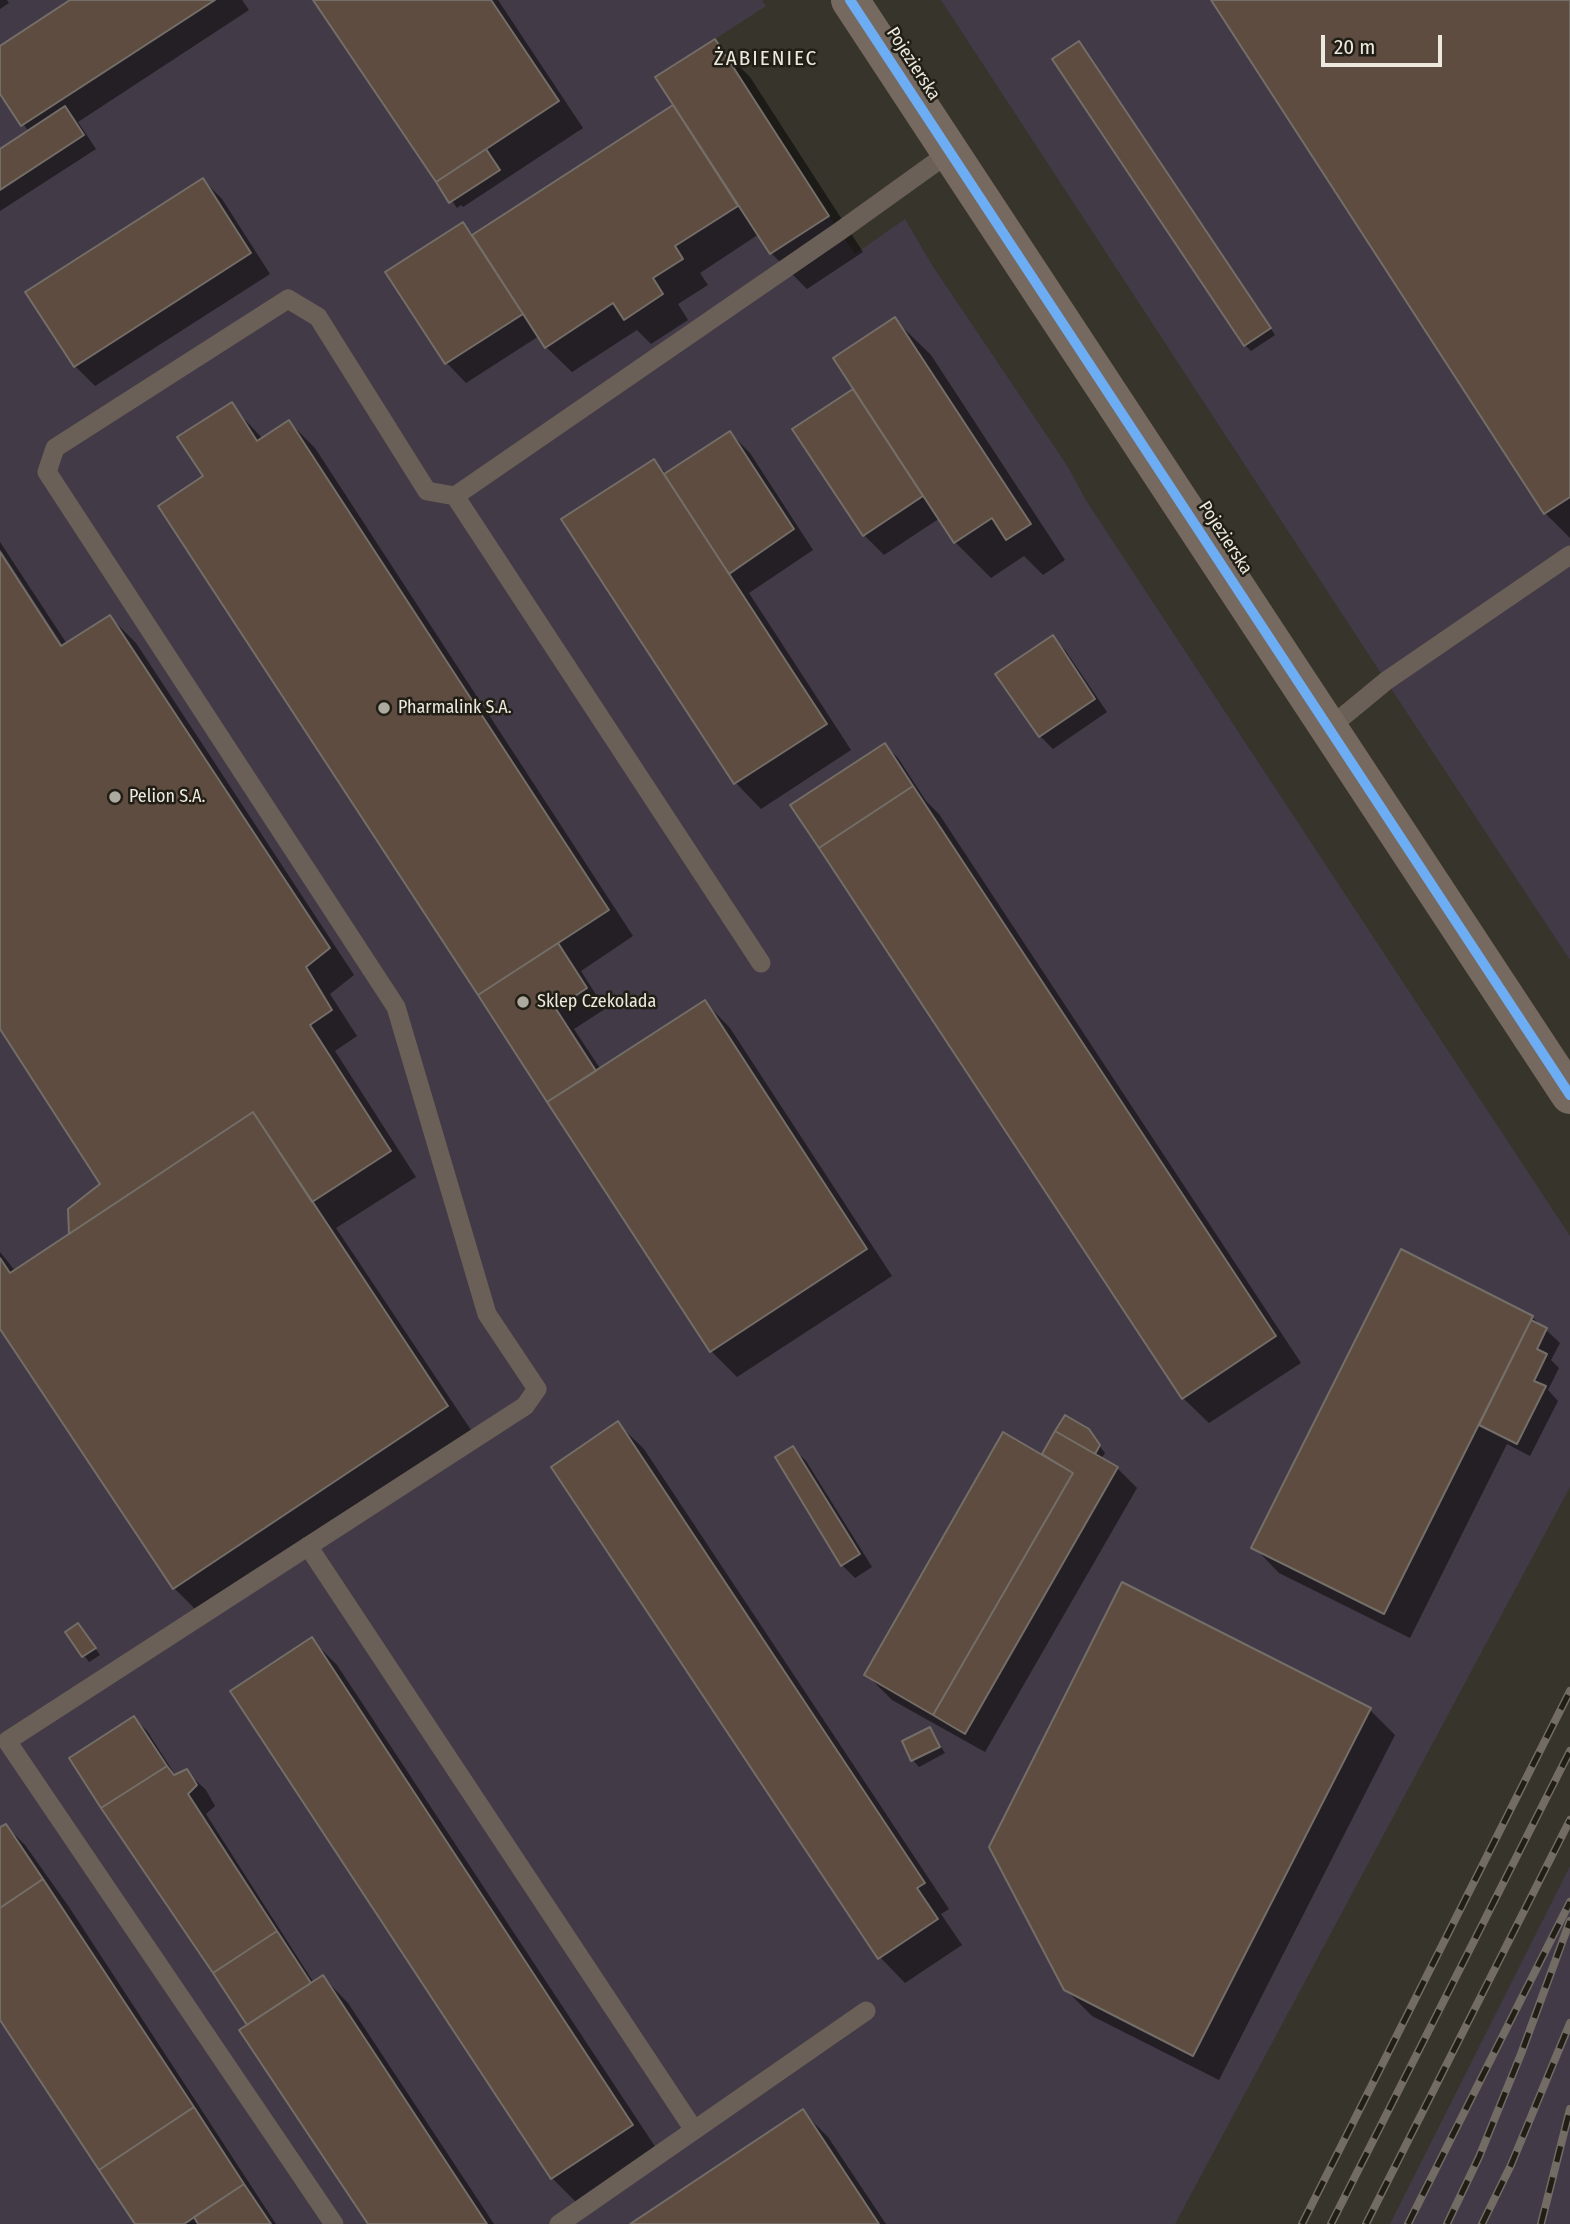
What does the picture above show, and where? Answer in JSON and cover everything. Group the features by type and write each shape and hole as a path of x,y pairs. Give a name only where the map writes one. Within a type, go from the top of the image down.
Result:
{"street":[{"name":"Pojezierska","path":"850,0 1570,1095"}],"lane":[{"path":"334,2224 2,1739 525,1406 537,1389 487,1314 396,1007 47,472 55,448 288,299 318,317 427,491 455,496 950,152"},
{"path":"455,496 761,963"},
{"path":"1329,728 1386,681 1570,555"},
{"path":"307,1546 694,2130"},
{"path":"559,2224 866,2011"}],"shaded area":[{"path":"0,0 762,0 766,6 715,39 829,216 855,254 905,219 932,265 1068,467 1087,502 1570,1236 1570,1487 1175,2224 0,2224"},
{"path":"941,0 1570,0 1570,960 1386,681"},
{"path":"1570,1866 1570,2224 1390,2224"}],"building":[{"path":"70,0 215,0 21,126 0,94 0,46"},
{"path":"313,0 491,0 559,101 436,182"},
{"path":"1211,0 1570,0 1570,497 1544,514"},
{"path":"715,39 829,216 770,254 655,77"},
{"path":"1079,41 1271,328 1244,346 1052,59"},
{"path":"673,105 738,206 675,246 683,259 653,278 663,294 624,320 613,303 545,348 472,235"},
{"path":"65,106 84,135 0,190 0,149"},
{"path":"486,149 500,170 449,203 436,182"},
{"path":"203,178 251,253 74,367 25,292"},
{"path":"463,222 523,314 445,364 385,272"},
{"path":"895,317 1031,524 1006,540 992,518 954,543 833,358"},
{"path":"853,389 923,496 863,536 792,429"},
{"name":"Pharmalink S.A.","path":"232,402 257,441 289,420 609,910 478,995 158,506 203,476 177,437"},
{"path":"730,431 794,529 729,574 664,474"},
{"path":"654,459 827,724 734,784 561,519"},
{"name":"Pelion S.A.","path":"0,552 61,646 110,615 330,948 306,967 332,1010 310,1025 391,1151 312,1202 253,1112 69,1234 68,1209 100,1184 0,1029"},
{"path":"1053,635 1095,699 1039,737 995,674"},
{"path":"885,743 913,786 819,848 790,805"},
{"path":"913,786 1276,1336 1182,1399 819,848"},
{"path":"558,943 587,988 556,1009 596,1071 547,1102 478,995"},
{"path":"705,1000 867,1249 710,1352 547,1102"},
{"path":"253,1112 448,1406 173,1589 0,1329 0,1258 10,1273"},
{"path":"1401,1249 1533,1316 1384,1614 1251,1548"},
{"path":"1531,1320 1547,1328 1537,1349 1547,1354 1534,1381 1546,1386 1517,1444 1479,1425"},
{"path":"1065,1415 1089,1429 1100,1445 1095,1454 1055,1431"},
{"path":"618,1421 925,1883 917,1888 938,1919 878,1959 551,1467"},
{"path":"1055,1431 1118,1467 965,1734 933,1715 1073,1473 1042,1454"},
{"path":"1003,1432 1073,1473 933,1715 864,1675"},
{"path":"793,1446 860,1554 841,1566 775,1457"},
{"path":"1122,1582 1371,1708 1193,2056 1064,1990 989,1847"},
{"path":"78,1623 96,1648 82,1657 65,1632"},
{"path":"312,1637 633,2125 551,2179 230,1691"},
{"path":"134,1716 167,1766 101,1808 69,1758"},
{"path":"930,1727 940,1747 911,1761 902,1741"},
{"path":"167,1766 174,1775 187,1769 197,1785 188,1794 277,1931 213,1973 101,1808"},
{"path":"6,1824 43,1879 0,1908 0,1827"},
{"path":"43,1879 194,2107 99,2170 0,2020 0,1908"},
{"path":"277,1931 311,1983 247,2025 213,1973"},
{"path":"323,1975 487,2224 368,2224 239,2030"},
{"path":"194,2107 244,2184 184,2224 135,2224 99,2170"},
{"path":"803,2109 879,2224 630,2224"},
{"path":"244,2184 271,2224 198,2224 194,2217"}],"railway":[{"path":"1302,2224 1570,1691"},
{"path":"1331,2224 1570,1751"},
{"path":"1366,2224 1570,1820"},
{"path":"1408,2224 1570,1902"},
{"path":"1447,2224 1479,2157 1521,2054 1570,1921"},
{"path":"1482,2224 1511,2165 1570,2023"},
{"path":"1541,2224 1570,2109"}],"cycle path":[{"path":"850,0 1570,1095"}],"place":[{"name":"Pharmalink S.A.","path":"384,708"},
{"name":"Pelion S.A.","path":"115,797"},
{"name":"Sklep Czekolada","path":"523,1002"}],"district":[{"name":"ŻABIENIEC","path":"766,59"}]}
